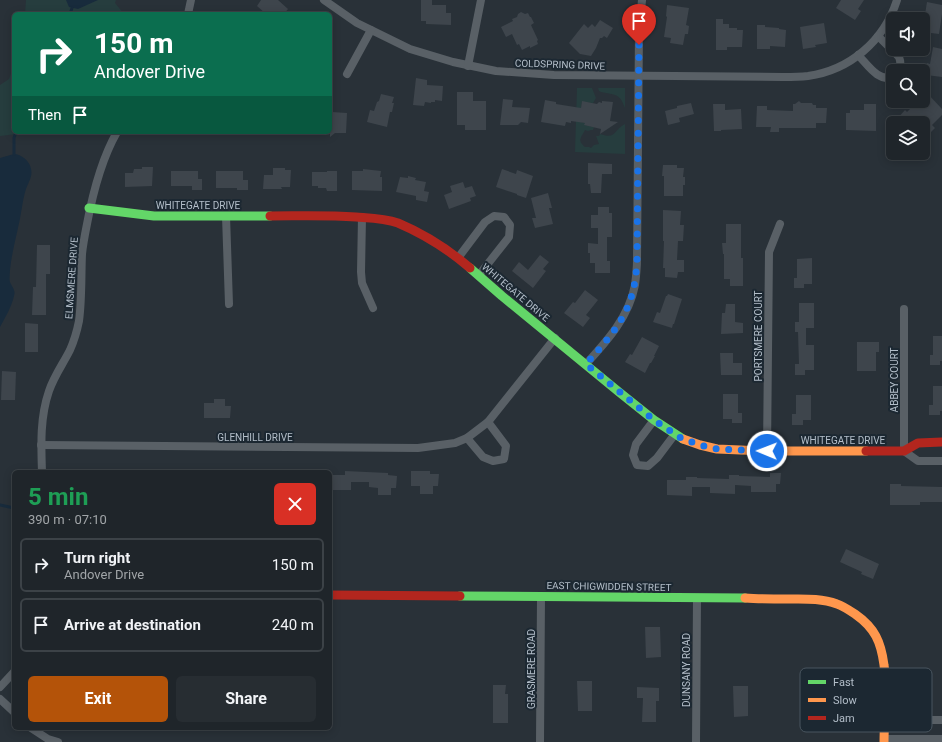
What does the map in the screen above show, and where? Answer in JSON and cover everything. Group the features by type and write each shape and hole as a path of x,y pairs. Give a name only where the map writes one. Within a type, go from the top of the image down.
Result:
{"street":[{"path":"188,12 191,0"},
{"name":"COLDSPRING DRIVE","path":"324,0 357,23 410,49 468,66 496,71 547,74 638,76 783,77 808,76 821,73 846,63 858,55 868,48 878,36 889,19 897,0"},
{"path":"468,66 481,0"},
{"path":"586,364 610,338 624,316 635,286 637,260 639,30 642,0"},
{"path":"347,74 371,30"},
{"path":"878,36 900,57 901,64"},
{"path":"858,55 875,73 881,78 886,79"},
{"name":"ELMSMERE DRIVE","path":"42,470 41,445 44,409 55,377 70,350 77,327 80,308 82,252 90,208 100,169 116,134"},
{"name":"WHITEGATE DRIVE","path":"90,208 154,216 362,217 376,218 397,223 426,237 458,258 502,296 654,420 681,438 700,445 717,449 767,451 904,451 918,443 942,442"},
{"path":"226,216 229,304"},
{"path":"458,258 485,222 494,216 504,217 510,225 509,237 479,275"},
{"path":"362,217 362,283 373,308"},
{"name":"PORTSMERE COURT","path":"767,451 769,252 780,224"},
{"name":"ABBEY COURT","path":"904,309 904,451"},
{"name":"GLENHILL DRIVE","path":"41,445 418,448 455,443 467,438 488,422 555,338"},
{"path":"654,420 636,444 633,455 637,465 648,466 657,458 675,434"},
{"path":"467,438 483,457 493,461 504,459 506,446 488,422"},
{"path":"904,451 918,461 942,461"},
{"name":"EAST CHIGWIDDEN STREET","path":"332,595 822,600 848,608 868,623 876,635 885,668"},
{"name":"GRASMERE ROAD","path":"540,742 541,596"},
{"name":"DUNSANY ROAD","path":"696,742 697,598"},
{"path":"0,687 12,674"},
{"path":"0,699 12,710"},
{"path":"34,730 48,739 58,742"},
{"path":"884,740 942,739"}],"green space":[{"path":"26,0 116,0 115,3 122,12 25,12"},
{"path":"12,71 12,134 17,134 0,136 0,85 9,79"},
{"path":"577,88 592,88 596,98 593,103 582,102 579,120 585,123 585,125 594,127 593,130 585,130 580,139 581,143 585,147 591,148 594,145 599,144 596,136 599,136 600,134 610,136 625,124 625,154 575,152"},
{"path":"598,88 625,88 625,108 619,97 613,94 601,92"}],"water":[{"path":"66,0 98,0 78,9 69,7"},
{"path":"14,154 25,158 30,166 31,174 24,196 11,262 10,281 14,290 13,300 0,327 0,158"}],"building":[{"path":"261,0 278,0 288,9 286,12 264,12 257,6"},
{"path":"421,0 432,0 432,5 446,5 446,13 451,13 451,25 426,24 426,21 421,21"},
{"path":"841,0 864,0 858,9 861,11 855,20 836,8"},
{"path":"927,2 942,5 939,34 930,33 930,12 925,12"},
{"path":"667,5 689,8 686,25 689,26 688,34 685,34 683,45 670,43 671,38 664,37"},
{"path":"521,12 525,14 528,13 531,17 534,23 531,25 538,40 538,44 522,50 519,44 517,45 512,34 506,37 501,27 513,21 512,19 517,17"},
{"path":"716,19 723,19 723,24 729,24 729,28 743,30 742,47 727,47 727,50 716,50"},
{"path":"600,20 613,28 607,38 604,36 600,38 591,56 580,54 569,43 584,24 588,28 592,24 595,27"},
{"path":"824,23 827,43 815,45 816,47 803,49 800,27"},
{"path":"757,25 765,25 765,27 786,30 785,47 770,46 770,49 757,49"},
{"path":"933,47 942,49 942,77 930,76 930,64"},
{"path":"416,78 427,80 427,85 443,86 442,101 435,100 435,102 431,103 425,102 424,106 413,105"},
{"path":"457,92 473,92 473,101 486,101 486,130 465,130 465,125 457,125"},
{"path":"381,94 394,97 392,112 390,112 387,127 367,122 370,110 374,111"},
{"path":"930,96 942,109 942,115 932,125 935,128 930,133 930,116 900,116 905,110 907,112 911,108 930,108"},
{"path":"503,99 513,100 512,107 530,108 528,123 521,122 518,125 500,125"},
{"path":"545,100 556,102 556,104 581,108 582,101 597,104 599,102 602,103 602,101 613,102 610,121 618,122 600,134 601,129 584,125 585,123 571,121 571,123 566,122 565,126 541,122"},
{"path":"799,101 801,103 812,103 813,105 816,105 816,108 827,108 826,123 816,123 816,128 779,128 779,132 770,132 771,127 756,127 757,106 767,106 767,110 793,111 793,104"},
{"path":"691,103 694,114 679,118 680,122 668,125 665,111 677,108 677,106"},
{"path":"713,104 725,104 725,110 741,109 742,129 714,131"},
{"path":"864,104 876,104 876,131 846,130 846,113 850,113 850,110 864,110"},
{"path":"332,112 347,113 346,133 335,133 330,137 330,134 332,134"},
{"path":"588,163 612,164 612,174 602,174 601,193 591,193 590,184 588,184"},
{"path":"663,165 677,165 677,168 684,168 683,177 685,177 685,185 683,185 683,196 664,196 664,176 662,176"},
{"path":"142,167 153,167 152,186 125,187 125,173 133,173 134,169 142,169"},
{"path":"273,168 285,168 285,170 291,170 290,187 281,187 282,189 263,189 264,175 273,175"},
{"path":"363,169 381,171 380,177 382,177 382,191 352,190 352,171 363,171"},
{"path":"502,169 516,174 517,170 533,176 526,198 496,187"},
{"path":"171,171 198,171 198,179 202,179 202,190 192,190 192,186 171,186"},
{"path":"216,171 243,171 243,180 248,180 248,190 237,190 237,188 216,188"},
{"path":"337,171 337,191 327,191 326,188 312,186 312,172"},
{"path":"408,176 416,178 415,180 426,182 424,191 429,192 427,202 416,200 416,196 396,192 400,177 408,178"},
{"path":"463,182 465,188 472,186 476,196 470,198 471,201 449,209 444,195 452,192 450,186"},
{"path":"548,193 552,208 549,208 553,224 535,228 532,218 536,218 531,198"},
{"path":"598,207 609,207 609,213 612,213 612,237 607,237 607,261 610,261 610,273 595,273 595,263 590,263 590,253 588,253 588,243 598,244 598,228 591,228 591,215 598,215"},
{"path":"663,210 681,211 680,225 684,225 683,241 678,241 677,260 684,260 684,272 678,272 677,278 665,277 665,268 663,268"},
{"path":"726,224 741,224 743,286 730,286 730,279 724,279 724,254 722,243 726,243"},
{"path":"37,245 50,245 50,274 46,274 46,315 32,315 33,287 36,287"},
{"path":"540,255 549,262 543,269 546,271 533,288 512,271 519,262 528,270"},
{"path":"812,258 812,284 804,284 804,288 794,288 794,278 797,278 797,259"},
{"path":"585,290 598,300 586,315 590,318 583,327 564,313 573,302 575,303"},
{"path":"668,294 682,299 672,328 653,322 657,312 660,313"},
{"path":"799,303 814,303 814,328 806,328 806,345 814,345 814,370 805,370 805,375 795,375 795,364 799,364 798,332 795,332 795,322 799,322"},
{"path":"726,304 735,304 735,322 743,323 743,333 721,334 722,313 725,313"},
{"path":"25,323 38,324 38,352 25,352"},
{"path":"933,336 942,336 942,361 940,361 940,365 930,365 930,355 933,355"},
{"path":"642,337 659,346 645,373 625,362 630,354 632,355"},
{"path":"857,342 879,342 879,352 876,352 876,371 857,371"},
{"path":"720,353 733,353 733,363 742,363 742,375 721,375"},
{"path":"2,371 16,372 15,400 1,400"},
{"path":"933,386 942,386 942,411 940,411 940,415 929,415 929,405 933,405"},
{"path":"723,394 738,394 738,413 742,413 742,423 732,423 732,419 723,419"},
{"path":"796,395 811,395 811,420 803,420 803,425 792,425 792,414 796,414"},
{"path":"214,399 225,399 225,406 231,406 230,418 204,418 204,403 214,403"},
{"path":"345,471 388,473 388,475 397,476 396,488 391,488 391,495 378,495 378,488 369,487 369,482 351,482 351,490 332,490 332,475 345,475"},
{"path":"411,471 430,471 430,474 439,474 438,486 433,486 433,494 420,494 420,486 411,486"},
{"path":"770,473 781,473 780,484 776,484 776,492 751,492 751,486 735,485 735,494 710,493 710,487 692,487 692,496 667,495 667,480 686,480 686,477 729,479 729,475 770,477"},
{"path":"890,484 901,484 901,486 942,487 942,502 920,502 920,505 890,505"},
{"path":"846,549 879,564 873,579 840,562"},
{"path":"645,627 660,627 661,657 646,658"},
{"path":"577,681 592,681 592,711 578,711"},
{"path":"493,685 506,685 505,694 508,694 508,723 493,723"},
{"path":"733,686 748,686 748,716 734,717"},
{"path":"637,687 659,688 659,701 656,701 656,722 642,722 643,698 637,698"}],"waterway":[{"path":"71,12 72,8"},
{"path":"14,154 15,134"},
{"path":"0,505 12,508"}],"traffic: fast":[{"path":"89,208 154,216 270,216"},
{"path":"470,268 619,392 654,420 683,439"},
{"path":"460,596 745,598"}],"traffic: slow":[{"path":"683,439 717,449 767,451 866,451"},
{"path":"745,598 819,600 837,604 846,608 862,619 876,636 881,649 884,668"},
{"path":"884,732 884,742"}],"traffic: jam":[{"path":"270,216 345,216 377,218 393,221 408,227 436,243 470,268"},
{"path":"866,451 904,451 918,443 942,442"},
{"path":"332,595 460,596"}],"route":[{"path":"639,45 637,274 635,286 624,316 610,338 586,364 654,420 681,438 717,449 767,451"}]}
